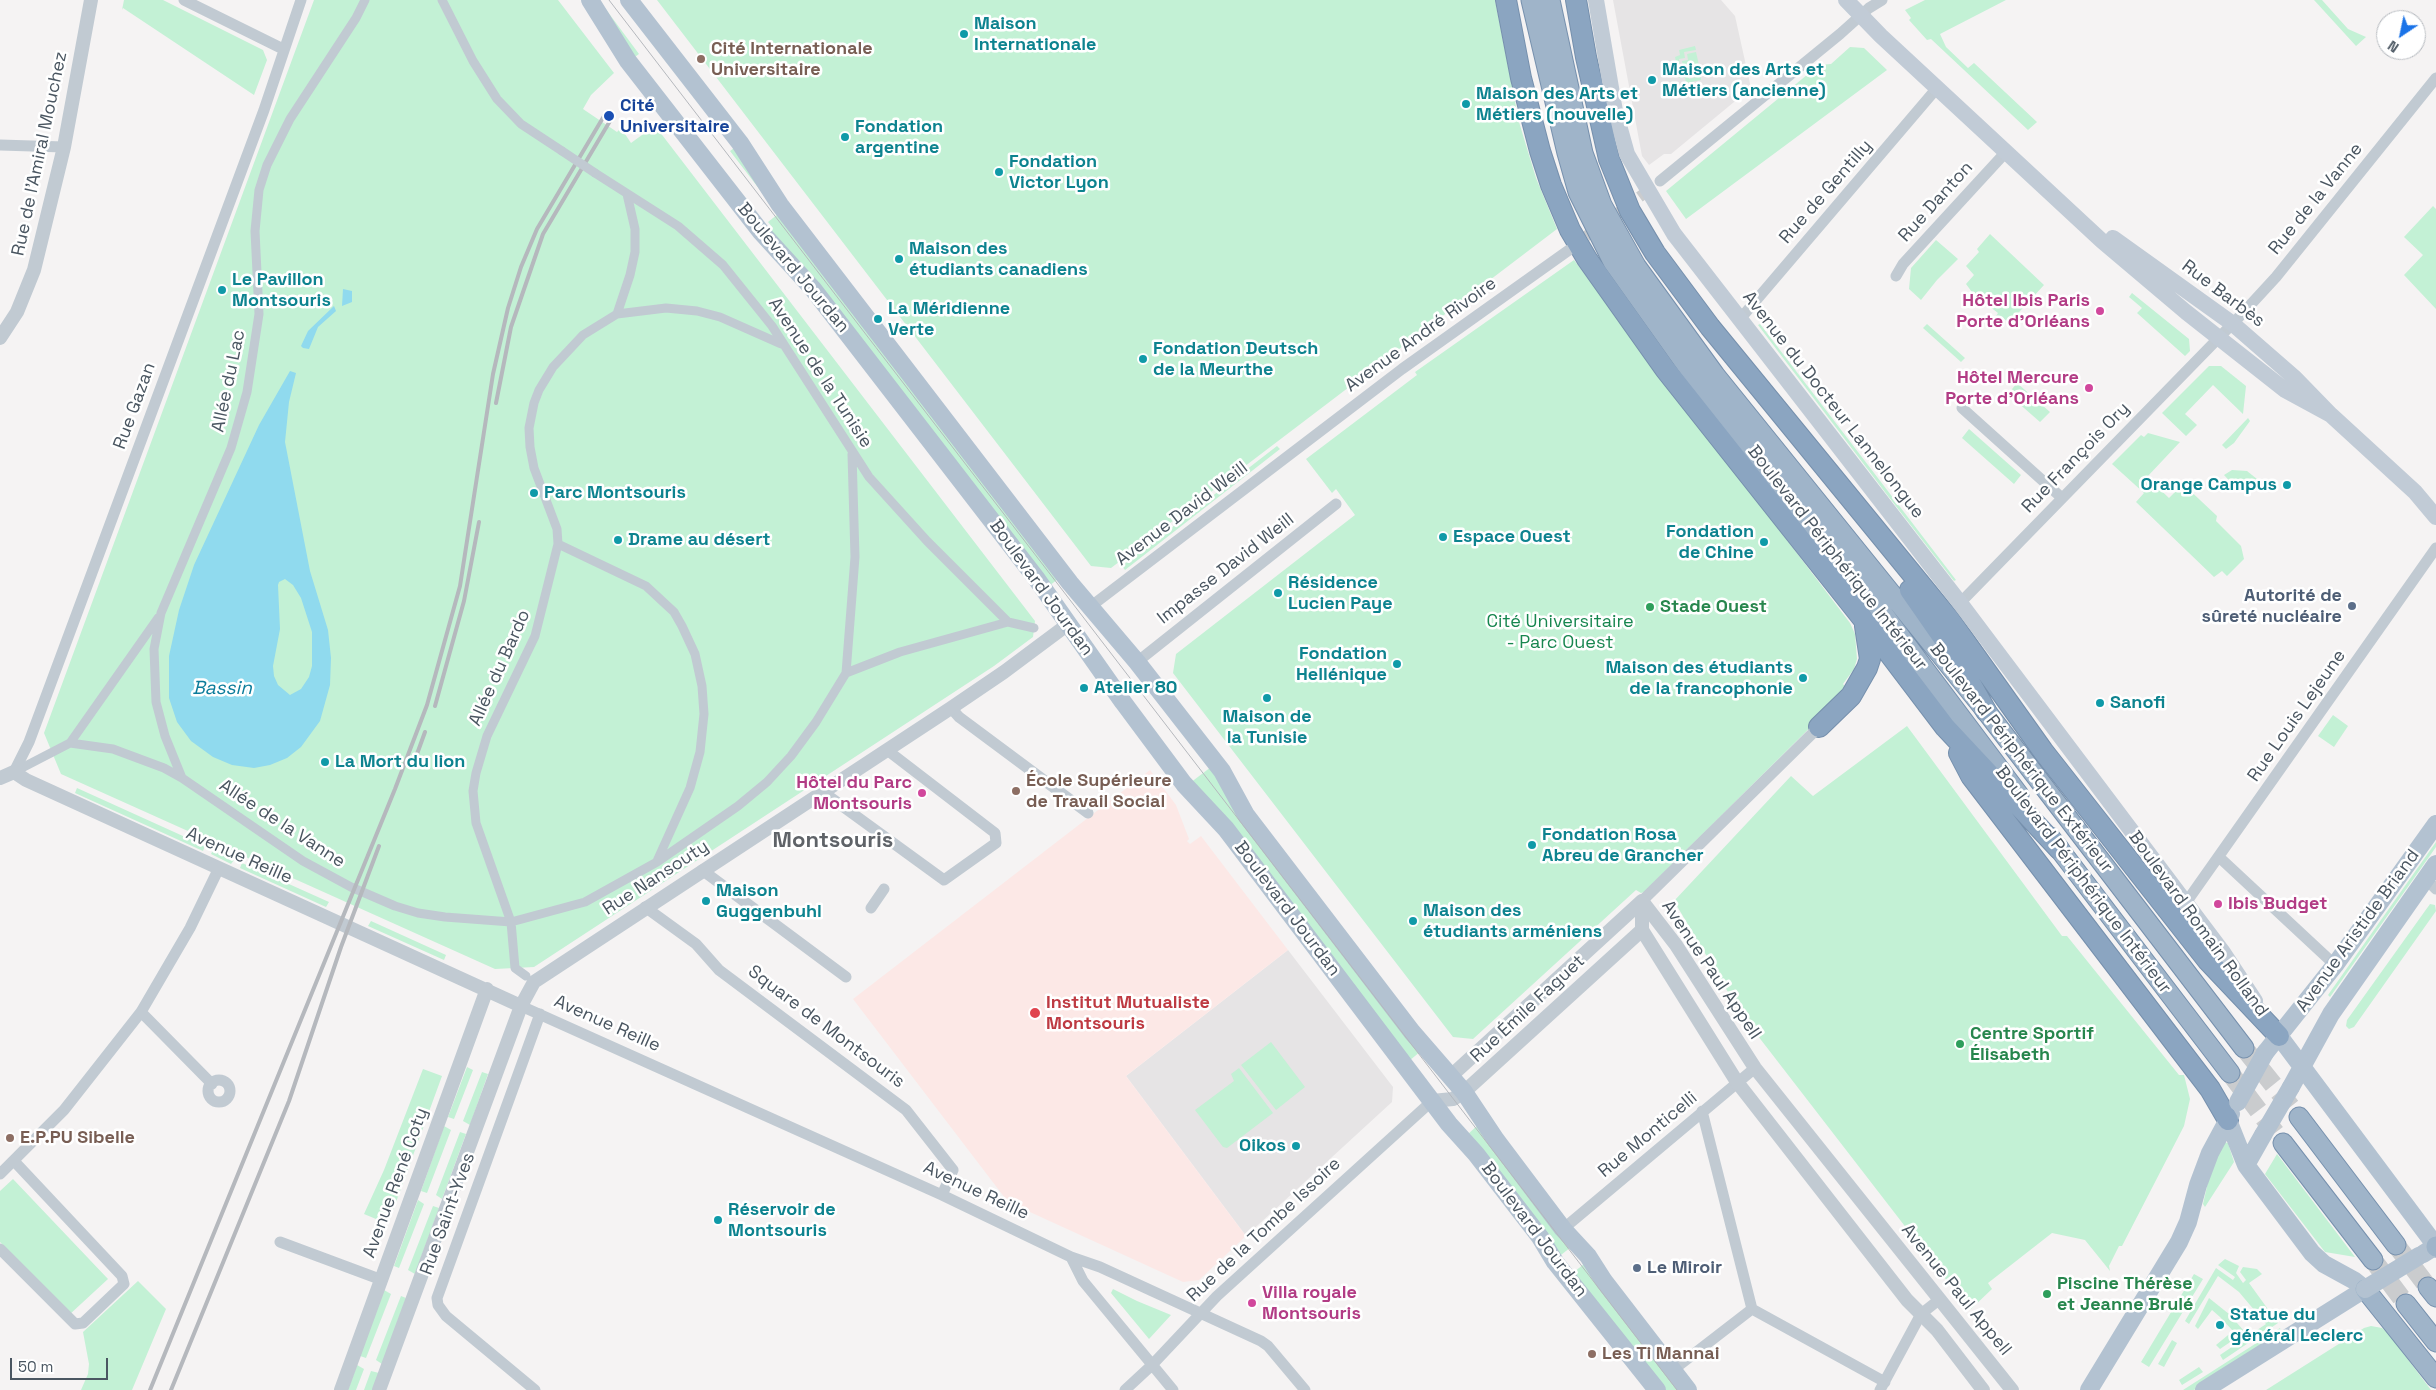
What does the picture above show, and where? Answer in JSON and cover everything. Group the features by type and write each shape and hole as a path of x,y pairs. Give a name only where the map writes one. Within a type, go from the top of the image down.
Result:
{"highway":[{"path":"1506,0 1530,117 1551,185 1570,230 1587,259 1660,362 1863,619 1945,727 2059,849"},
{"name":"Boulevard Périphérique Intérieur","path":"1532,0 1567,153 1578,192 1613,262 1702,387 1866,591 2230,1073"},
{"name":"Boulevard Périphérique Extérieur","path":"1550,0 1583,153 1602,204 1636,266 1715,375 1986,711 2244,1048"},
{"path":"1576,0 1608,159 1630,211 1670,275 1710,327 1949,619 2043,751 2208,962 2279,1036"},
{"path":"1815,454 1951,649 1986,711"},
{"path":"1819,727 1851,696 1868,668 1870,659 1868,639 1863,619"},
{"path":"1945,727 1971,776 2189,1060 2213,1093 2228,1120"},
{"path":"2299,1117 2396,1245"},
{"path":"2283,1143 2373,1260"},
{"path":"2365,1289 2436,1378"},
{"path":"2406,1304 2436,1342"}],"main road":[{"name":"Boulevard Jourdan","path":"590,0 628,61 761,232 813,289 1036,578 1067,624 1184,784 1226,829 1432,1101 1540,1237 1555,1262 1657,1390"},
{"name":"Boulevard Jourdan","path":"629,0 740,143 780,205 976,462 1222,771 1246,815 1412,1032 1464,1092 1496,1140 1563,1229 1588,1256 1604,1281 1688,1390"},
{"name":"Avenue du Docteur Lannelongue","path":"1596,0 1615,111 1626,154 1674,234 1960,603"},
{"name":"Rue Barbès","path":"1846,0 1861,17 2005,152 2080,218 2102,241 2285,390 2331,415"},
{"name":"Rue Barbès","path":"2080,218 2109,235 2233,324 2295,378 2331,415 2415,492 2436,517"},
{"name":"Rue Barbès","path":"2415,492 2436,503"},
{"name":"Boulevard Romain Rolland","path":"1960,603 2222,951 2279,1036 2433,1248"},
{"name":"Avenue Aristide Briand","path":"2089,1390 2179,1242 2188,1222 2203,1170 2228,1120 2265,1054 2335,966 2436,824"},
{"name":"Avenue Aristide Briand","path":"2246,1165 2331,1014 2432,877"},
{"path":"2228,1120 2246,1165 2312,1253 2324,1264 2355,1281 2365,1289"},
{"path":"2204,1390 2433,1248"}],"street":[{"name":"Rue de l'Amiral Mouchez","path":"0,338 17,312 34,270 64,147 91,0"},
{"path":"184,0 283,49"},
{"name":"Rue Gazan","path":"14,772 29,742 264,110 301,0"},
{"name":"Allée du Lac","path":"182,778 165,736 156,702 153,667 160,613 231,448 247,392 259,314 256,213 267,165 290,118 356,18 365,0"},
{"name":"Avenue de la Tunisie","path":"442,0 473,61 497,98 520,124 678,226 717,258 754,302 852,454 869,477 926,541 1008,622"},
{"path":"1660,181 1861,17 1868,8 1882,0"},
{"name":"Rue de la Vanne","path":"2219,338 2276,277 2436,78"},
{"name":"Rue de Gentilly","path":"1741,318 1937,88"},
{"path":"0,145 64,147"},
{"name":"Rue Danton","path":"1896,276 1904,264 2005,152"},
{"path":"627,194 634,229 635,252 630,275 617,314 666,308 697,311 732,322 781,344"},
{"name":"Avenue André Rivoire","path":"1295,450 1402,369 1569,250"},
{"name":"Allée du Bardo","path":"526,976 514,968 511,922 476,823 473,792 481,753 487,736 534,636 558,544 557,529 534,468 530,447 529,428 534,403 539,390 553,368 583,335 617,314"},
{"name":"Rue François Ory","path":"1960,603 2219,338"},
{"path":"1962,408 2062,498"},
{"name":"Avenue David Weill","path":"1090,607 1295,450"},
{"path":"511,922 585,902 657,862 738,806 767,782 805,739 846,673 855,557 852,454"},
{"name":"Impasse David Weill","path":"1137,662 1336,504"},
{"path":"558,544 646,586 674,612 695,654 702,686 704,714 700,752 690,788 657,862"},
{"name":"Rue Louis Lejeune","path":"2185,904 2436,548"},
{"path":"0,778 70,743 160,613"},
{"path":"846,673 900,652 1008,622 1034,628"},
{"name":"Rue Nansouty","path":"521,1006 534,982 645,907 951,708 1004,672 1067,624"},
{"path":"951,708 959,717 1088,813"},
{"path":"1642,901 1819,727"},
{"name":"Allée de la Vanne","path":"70,743 129,754 182,778 303,861 376,898 418,913 511,922"},
{"path":"823,792 944,880 996,843 995,833 887,750"},
{"name":"Avenue Reille","path":"14,772 26,780 521,1006 942,1195 1071,1257 1100,1267 1265,1343 1304,1390"},
{"path":"2219,857 2335,966"},
{"path":"0,1174 64,1110 142,1012 190,928 219,868"},
{"path":"702,870 846,977"},
{"path":"871,908 884,889"},
{"name":"Rue Émile Faguet","path":"1451,1076 1642,901"},
{"name":"Avenue Paul Appell","path":"1642,901 1642,930 1737,1082 1907,1300 1937,1330 1983,1390"},
{"name":"Avenue Paul Appell","path":"1642,901 1676,945 1755,1068 2012,1390"},
{"name":"Square de Montsouris","path":"645,907 696,944 719,970 906,1110 953,1170 942,1195"},
{"name":"Rue Émile Faguet","path":"1432,1101 1453,1099 1464,1092 1642,930"},
{"name":"Avenue René Coty","path":"341,1390 487,990"},
{"path":"379,1390 521,1006"},
{"path":"142,1012 212,1084"},
{"name":"Rue Saint-Yves","path":"535,1390 446,1316 438,1305 437,1298 540,1014"},
{"name":"Rue Monticelli","path":"1563,1229 1755,1068"},
{"name":"Rue de la Tombe Issoire","path":"1125,1390 1267,1249 1432,1101"},
{"path":"1702,1112 1752,1308 1883,1386 1921,1314 1940,1299"},
{"path":"0,1249 72,1323 83,1323 123,1286 124,1281 14,1161"},
{"path":"280,1242 382,1280"},
{"path":"1071,1257 1083,1281 1173,1390"},
{"path":"1673,1370 1752,1308"}],"shaded area":[{"path":"1613,0 1721,0 1735,16 1751,88 1671,154 1664,154 1649,165 1642,156"},
{"name":"Institut Mutualiste Montsouris","path":"1150,770 1176,805 1189,839 1187,841 1190,844 1201,836 1288,950 1126,1076 1246,1236 1199,1280 1183,1282 1008,1202 853,999"},
{"path":"1288,950 1393,1087 1392,1102 1246,1236 1126,1076"}],"green space":[{"path":"124,0 163,0 263,50 267,60 254,95 123,8 122,10"},
{"name":"Parc Montsouris","path":"314,0 558,0 614,73 591,95 583,109 617,132 619,130 625,134 631,143 653,127 656,127 1035,621 1033,637 994,666 534,967 495,969 61,774 44,733"},
{"path":"599,0 639,54 632,59"},
{"path":"657,0 1495,0 1519,122 1536,178 1557,229 1111,568 1091,566"},
{"path":"1925,0 2006,0 1940,34 1946,47 1968,68 1974,63 2037,122 2028,130 1931,39 1927,40 1909,20 1911,18 1905,10"},
{"path":"2314,0 2322,0 2348,29 2366,37 2356,46"},
{"path":"1695,46 1696,50 1684,52 1685,58 1679,59 1682,73 1688,73 1689,79 1701,76 1701,80 1686,83 1685,77 1679,78 1675,57 1680,55 1679,50"},
{"path":"1850,47 1864,48 1887,70 1686,219 1666,191 1819,65 1831,64"},
{"path":"1696,52 1701,74 1691,76 1690,70 1684,71 1682,61 1688,60 1687,54"},
{"path":"737,146 770,203 730,151"},
{"path":"2433,206 2436,209 2436,309 2404,275 2423,255 2404,237"},
{"path":"778,214 1058,579 1049,586 766,234 773,228 768,222"},
{"path":"1990,234 2044,285 2009,323 2002,317 2000,319 1996,316 1998,313 1985,303 1986,301 1980,296 1977,299 1966,284 1974,275 1966,266 1979,252 1977,249"},
{"path":"1936,240 1958,259 1937,280 1921,300 1909,289 1911,268"},
{"name":"Cité Universitaire - Parc Ouest","path":"1574,260 1850,623 1855,634 1857,659 1854,669 1843,684 1848,690 1644,892 1641,893 1636,890 1473,1039 1453,1037 1173,673 1176,654 1355,515 1336,489 1332,493 1306,459 1417,375 1415,372"},
{"path":"2132,293 2189,339 2190,351 2185,356 2137,313 2142,308 2129,297"},
{"path":"1760,324 1956,580 1954,581 1888,496 1758,325"},
{"path":"1927,324 1965,358 1961,362 1923,328"},
{"path":"2209,366 2221,366 2246,386 2243,414 2213,385 2185,414 2197,425 2186,436 2162,413"},
{"path":"2017,383 2050,412 2040,422 2008,394"},
{"path":"2248,418 2250,421 2234,443 2226,449 2222,445"},
{"path":"1969,429 2021,475 2014,484 1962,438"},
{"path":"2148,433 2180,442 2147,477 2169,498 2183,484 2217,516 2216,521 2241,546 2244,559 2227,576 2222,571 2214,577 2136,502 2144,493 2112,464 2141,435 2144,437"},
{"path":"1277,446 1280,449 1125,570 1122,566"},
{"path":"2232,470 2247,471 2257,479 2249,487 2245,483 2238,490 2224,475"},
{"path":"2333,715 2348,726 2334,747 2318,736"},
{"name":"Centre Sportif Élisabeth","path":"1907,726 2062,936 2067,936 2179,1075 2184,1075 2190,1099 2184,1126 2122,1246 2119,1246 2109,1266 2110,1271 2085,1240 2052,1233 1988,1283 1992,1289 1971,1309 1948,1282 1741,1014 1674,901 1791,776 1813,796"},
{"path":"1211,767 1421,1051 1409,1061 1190,783"},
{"path":"77,788 205,846 203,851 75,793"},
{"path":"2436,842 2436,847 2330,997 2328,995"},
{"path":"213,850 234,860 231,864 211,854"},
{"path":"242,863 329,902 326,907 240,868"},
{"path":"2430,904 2435,905 2436,911 2354,1027 2349,1029 2346,1026 2347,1020"},
{"path":"371,921 446,955 444,960 368,926"},
{"path":"1271,1042 1305,1087 1276,1110 1241,1065"},
{"path":"467,1067 473,1070 454,1119 448,1117"},
{"path":"1239,1068 1273,1113 1227,1148 1223,1147 1195,1110 1234,1081 1231,1074"},
{"path":"423,1069 442,1076 388,1224 364,1214 384,1170"},
{"path":"482,1072 488,1074 470,1125 463,1121"},
{"path":"1478,1125 1571,1247 1561,1255 1468,1134"},
{"path":"444,1126 451,1130 427,1193 421,1191"},
{"path":"460,1132 466,1134 442,1199 436,1195"},
{"path":"2224,1142 2228,1143 2234,1162 2205,1207 2203,1204 2210,1173"},
{"path":"2277,1154 2355,1257 2325,1252 2265,1174"},
{"path":"13,1179 108,1279 69,1315 0,1242 0,1191"},
{"path":"418,1200 424,1204 399,1268 394,1266"},
{"path":"433,1206 439,1208 415,1274 408,1270"},
{"path":"2225,1259 2239,1266 2236,1273 2243,1283 2246,1280 2240,1272 2243,1267 2257,1269 2262,1274 2249,1283 2278,1323 2223,1360 2220,1355 2266,1324 2239,1292 2218,1276 2189,1324 2185,1321 2216,1268 2233,1280 2235,1277 2218,1265"},
{"path":"1584,1264 1682,1390 1664,1390 1574,1272"},
{"path":"2194,1274 2203,1279 2149,1367 2141,1362"},
{"path":"138,1281 166,1309 132,1390 81,1390 88,1374 89,1364 83,1332"},
{"path":"1113,1289 1171,1315 1149,1339 1111,1293"},
{"path":"384,1290 391,1294 366,1358 360,1356"},
{"path":"401,1296 406,1298 382,1364 376,1360"},
{"path":"2209,1298 2229,1314 2245,1332 2220,1349 2216,1345 2233,1331 2220,1317 2212,1310 2198,1329 2195,1326"},
{"path":"2371,1326 2382,1328 2388,1333 2431,1390 2266,1390 2364,1328"},
{"path":"2280,1328 2282,1334 2194,1390 2183,1390"},
{"path":"2172,1340 2177,1343 2164,1367 2158,1364"},
{"path":"357,1365 364,1369 356,1390 348,1390"},
{"path":"2199,1367 2203,1372 2182,1385 2179,1380"},
{"path":"371,1371 379,1373 373,1390 364,1390"}],"water":[{"path":"343,289 352,291 352,302 342,306"},
{"path":"334,306 336,311 318,327 309,349 303,348 301,346 308,331"},
{"name":"Bassin","path":"290,371 296,373 289,402 285,442 310,571 328,630 331,658 330,685 320,721 301,747 287,758 270,765 254,768 232,765 213,757 191,741 177,722 169,698 169,656 179,610 194,565 259,425","holes":["285,579 293,585 301,598 312,632 312,666 309,677 301,689 290,695 278,685 274,676 273,666 280,629 278,585 279,582"]}],"tunnel":[{"path":"1573,246 1653,187"},
{"path":"2244,1048 2299,1117"},
{"path":"2230,1073 2283,1143"},
{"path":"2396,1245 2428,1287"},
{"path":"2373,1260 2406,1304"}],"tram line":[{"path":"609,0 1677,1390"}],"railway":[{"path":"150,1390 395,789 427,705 460,586 493,374 508,308 521,267 537,229 604,116"},
{"path":"496,403 511,327 543,234 610,121"},
{"path":"435,706 464,601 479,522"},
{"path":"413,765 425,732"},
{"path":"171,1390 289,1101 341,947 379,846"}],"place":[{"name":"Maison Internationale","path":"964,34"},
{"name":"Cité Internationale Universitaire","path":"701,59"},
{"name":"Maison des Arts et Métiers (ancienne)","path":"1652,80"},
{"name":"Maison des Arts et Métiers (nouvelle)","path":"1466,104"},
{"name":"Cité Universitaire","path":"609,116"},
{"name":"Fondation argentine","path":"845,137"},
{"name":"Fondation Victor Lyon","path":"999,172"},
{"name":"Maison des étudiants canadiens","path":"899,259"},
{"name":"Le Pavillon Montsouris","path":"222,290"},
{"name":"Hôtel Ibis Paris Porte d'Orléans","path":"2100,311"},
{"name":"La Méridienne Verte","path":"878,319"},
{"name":"Fondation Deutsch de la Meurthe","path":"1143,359"},
{"name":"Hôtel Mercure Porte d'Orléans","path":"2089,388"},
{"name":"Orange Campus","path":"2287,485"},
{"name":"Parc Montsouris","path":"534,493"},
{"name":"Espace Ouest","path":"1443,537"},
{"name":"Drame au désert","path":"618,540"},
{"name":"Fondation de Chine","path":"1764,542"},
{"name":"Résidence Lucien Paye","path":"1278,593"},
{"name":"Autorité de sûreté nucléaire","path":"2352,606"},
{"name":"Stade Ouest","path":"1650,607"},
{"name":"Fondation Hellénique","path":"1397,664"},
{"name":"Maison des étudiants de la francophonie","path":"1803,678"},
{"name":"Atelier 80","path":"1084,688"},
{"name":"Maison de la Tunisie","path":"1267,698"},
{"name":"Sanofi","path":"2100,703"},
{"name":"La Mort du lion","path":"325,762"},
{"name":"École Supérieure de Travail Social","path":"1016,791"},
{"name":"Hôtel du Parc Montsouris","path":"922,793"},
{"name":"Fondation Rosa Abreu de Grancher","path":"1532,845"},
{"name":"Maison Guggenbuhl","path":"706,901"},
{"name":"Ibis Budget","path":"2218,904"},
{"name":"Maison des étudiants arméniens","path":"1413,921"},
{"name":"Institut Mutualiste Montsouris","path":"1035,1013"},
{"name":"Centre Sportif Élisabeth","path":"1960,1044"},
{"name":"E.P.PU Sibelle","path":"10,1138"},
{"name":"Oikos","path":"1296,1146"},
{"name":"Réservoir de Montsouris","path":"718,1220"},
{"name":"Le Miroir","path":"1637,1268"},
{"name":"Piscine Thérèse et Jeanne Brulé","path":"2047,1294"},
{"name":"Villa royale Montsouris","path":"1252,1303"},
{"name":"Statue du général Leclerc","path":"2220,1325"},
{"name":"Les Ti Mannai","path":"1592,1354"}],"district":[{"name":"Montsouris","path":"833,841"}]}
